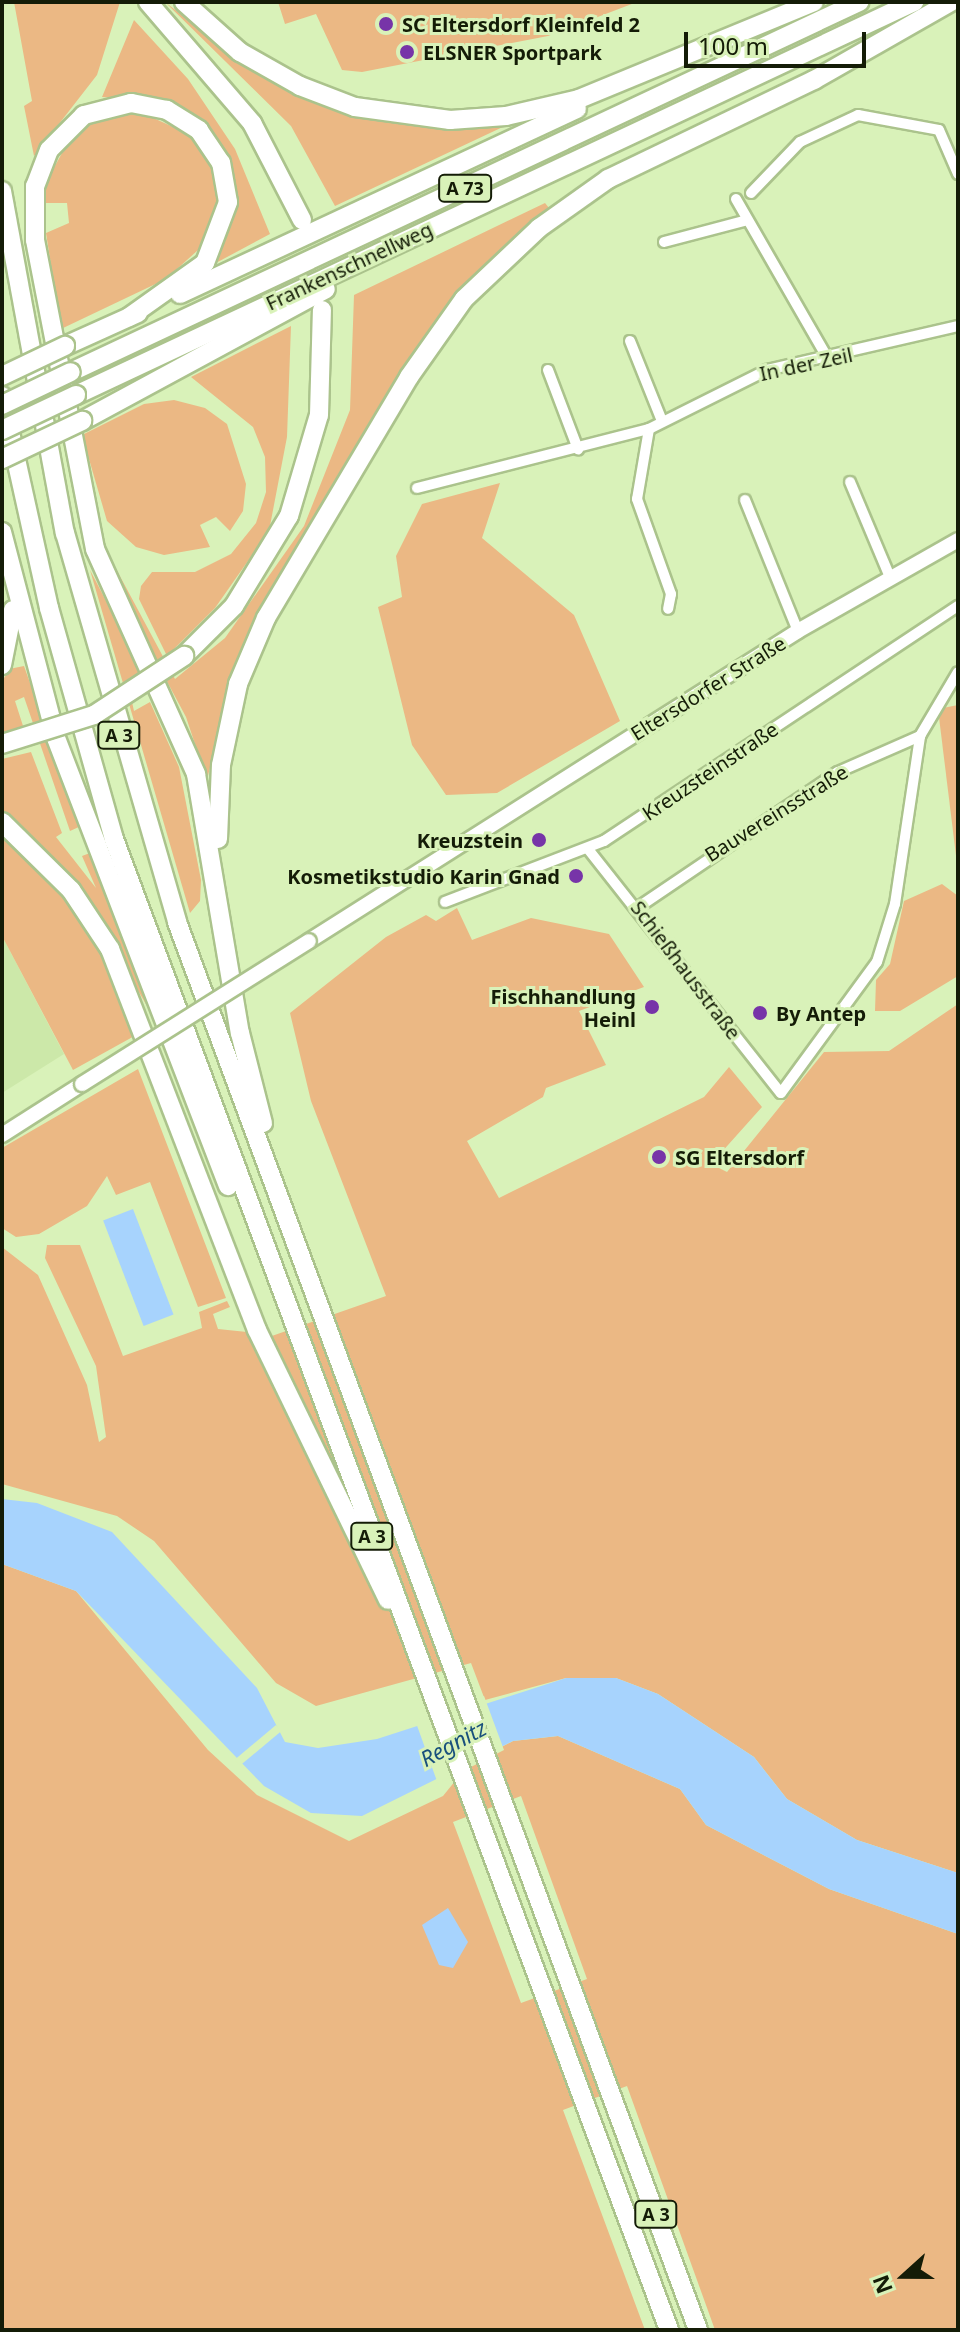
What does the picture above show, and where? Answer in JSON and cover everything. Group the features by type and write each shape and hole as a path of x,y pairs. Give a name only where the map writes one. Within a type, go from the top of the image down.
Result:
{"highway":[{"path":"148,2 252,123 302,220"},
{"path":"184,2 240,52 300,86 413,117 530,112 677,60"},
{"path":"2,376 677,60 814,2"},
{"name":"Frankenschnellweg","path":"2,405 859,2"},
{"name":"Frankenschnellweg","path":"2,430 914,2"},
{"path":"221,905 217,816 238,684 278,596 448,319 504,257 608,179 814,80 951,2"},
{"path":"129,317 205,263 228,202 221,163 199,130 167,110 131,103 84,115 49,150 33,199 35,240 95,549 185,739 221,905 242,1045 302,1260"},
{"name":"A 3","path":"2,191 36,400 117,731 177,922 698,2330"},
{"path":"2,459 82,421 420,232"},
{"path":"2,744 94,715 184,656 255,578 298,494 319,415 322,310"},
{"name":"A 3","path":"2,396 49,608 109,824 275,1292 320,1432"},
{"path":"2,532 56,738 275,1292"},
{"path":"2,556 13,629 2,665"},
{"name":"A 3","path":"2,822 56,871 110,949 247,1303 320,1432 414,1646 669,2330"},
{"path":"320,1432 384,1594 414,1646"}],"street":[{"path":"751,193 800,142 858,115 930,125 958,174"},
{"path":"736,199 744,221 816,328 829,361"},
{"path":"664,242 744,221"},
{"name":"In der Zeil","path":"417,488 649,429 745,377 829,361 958,326"},
{"path":"630,341 662,421"},
{"path":"548,370 578,449"},
{"path":"649,429 637,499 671,594 668,609"},
{"path":"850,482 890,577"},
{"name":"Eltersdorfer Straße","path":"745,500 798,631"},
{"name":"Eltersdorfer Straße","path":"2,1135 798,631 958,540"},
{"name":"Kreuzsteinstraße","path":"445,902 545,859 588,849 958,606"},
{"path":"920,736 958,672"},
{"name":"Schießhausstraße","path":"588,849 640,906 781,1093 877,962 895,904 920,736"},
{"name":"Bauvereinsstraße","path":"640,906 838,772 920,736"}],"shaded area":[{"path":"14,2 120,2 97,75 34,156 24,106 32,101"},
{"path":"165,2 258,74 330,107 421,127 507,125 335,206 291,126"},
{"name":"ELSNER Sportpark","path":"278,2 637,2 548,36 362,72 342,70 316,14 285,24"},
{"path":"134,20 188,79 235,149 270,234 214,264 236,204 232,170 218,139 173,102 102,97"},
{"path":"138,111 193,136 212,163 220,201 208,241 166,279 61,329 46,233 69,223 67,203 43,203 45,184 73,133 96,118"},
{"path":"545,203 549,208 479,270 430,329 277,580 232,675 207,780 186,717 147,644 107,552 175,679 225,638 304,526 350,410 354,295"},
{"path":"291,326 287,437 269,531 215,608 167,656 139,599 141,586 152,572 195,572 231,554 256,523 266,492 265,457 253,427 191,377"},
{"path":"174,400 205,408 227,424 246,484 243,511 230,531 216,517 200,525 210,547 164,555 136,547 107,521 82,435 144,404"},
{"path":"500,483 482,538 574,615 620,721 497,793 446,795 412,745 378,607 402,597 396,556 422,504"},
{"path":"90,570 144,674 128,684 134,711 150,702 179,767 201,880 200,901 190,913"},
{"path":"24,666 81,826 70,831 24,697 15,701 24,729 2,734 2,682 9,669"},
{"path":"958,705 958,872 938,709"},
{"path":"31,752 62,833 56,837 96,888 82,856 90,853 147,1006 72,876 2,812 2,759"},
{"path":"2,832 84,919 138,1034 73,1070 2,936"},
{"path":"942,884 958,896 958,976 900,1011 875,1011 876,980 890,964 904,901"},
{"path":"457,908 472,940 531,918 609,934 644,987 579,1011 606,1065 546,1088 543,1097 467,1141 499,1198 704,1097 729,1067 762,1107 711,1164 727,1172 824,1052 889,1051 958,1004 958,1873 857,1840 787,1799 754,1757 658,1694 616,1678 566,1678 485,1700 471,1663 316,1706 276,1683 154,1541 117,1516 2,1484 2,1247 38,1275 87,1385 99,1442 106,1437 96,1366 45,1258 47,1245 80,1245 123,1356 202,1328 199,1312 227,1301 230,1307 213,1314 218,1329 247,1332 252,1343 386,1296 311,1101 290,1013 386,937 426,915 436,921"},
{"path":"2,936 64,1054 2,1093"},
{"path":"138,1069 226,1298 198,1307 150,1182 116,1195 107,1176 87,1206 39,1234 16,1237 2,1228 2,1148"},
{"path":"2,1564 76,1591 208,1750 257,1795 349,1841 443,1796 468,1765 513,1741 558,1736 680,1789 706,1825 829,1889 958,1934 958,2330 715,2330 627,2086 563,2110 645,2330 2,2330","holes":["521,1796 587,1979 521,2003 453,1822"]}],"water":[{"path":"133,1209 173,1314 144,1326 103,1220"},
{"name":"Regnitz","path":"2,1499 37,1503 112,1532 257,1688 285,1742 318,1748 377,1739 566,1678 616,1678 658,1694 754,1757 787,1799 857,1840 958,1873 958,1934 829,1889 706,1825 680,1789 558,1736 513,1741 362,1816 311,1813 264,1786 76,1591 2,1564"},
{"path":"448,1908 468,1942 453,1968 439,1965 422,1925"}],"pier":[{"path":"484,1696 504,1750 438,1784 415,1720"},
{"path":"276,1725 281,1731 240,1766 235,1760"}],"place":[{"name":"SC Eltersdorf Kleinfeld 2","path":"386,24"},
{"name":"ELSNER Sportpark","path":"407,52"},
{"name":"Kreuzstein","path":"539,840"},
{"name":"Kosmetikstudio Karin Gnad","path":"576,876"},
{"name":"Fischhandlung Heinl","path":"652,1007"},
{"name":"By Antep","path":"760,1013"},
{"name":"SG Eltersdorf","path":"659,1157"}]}
